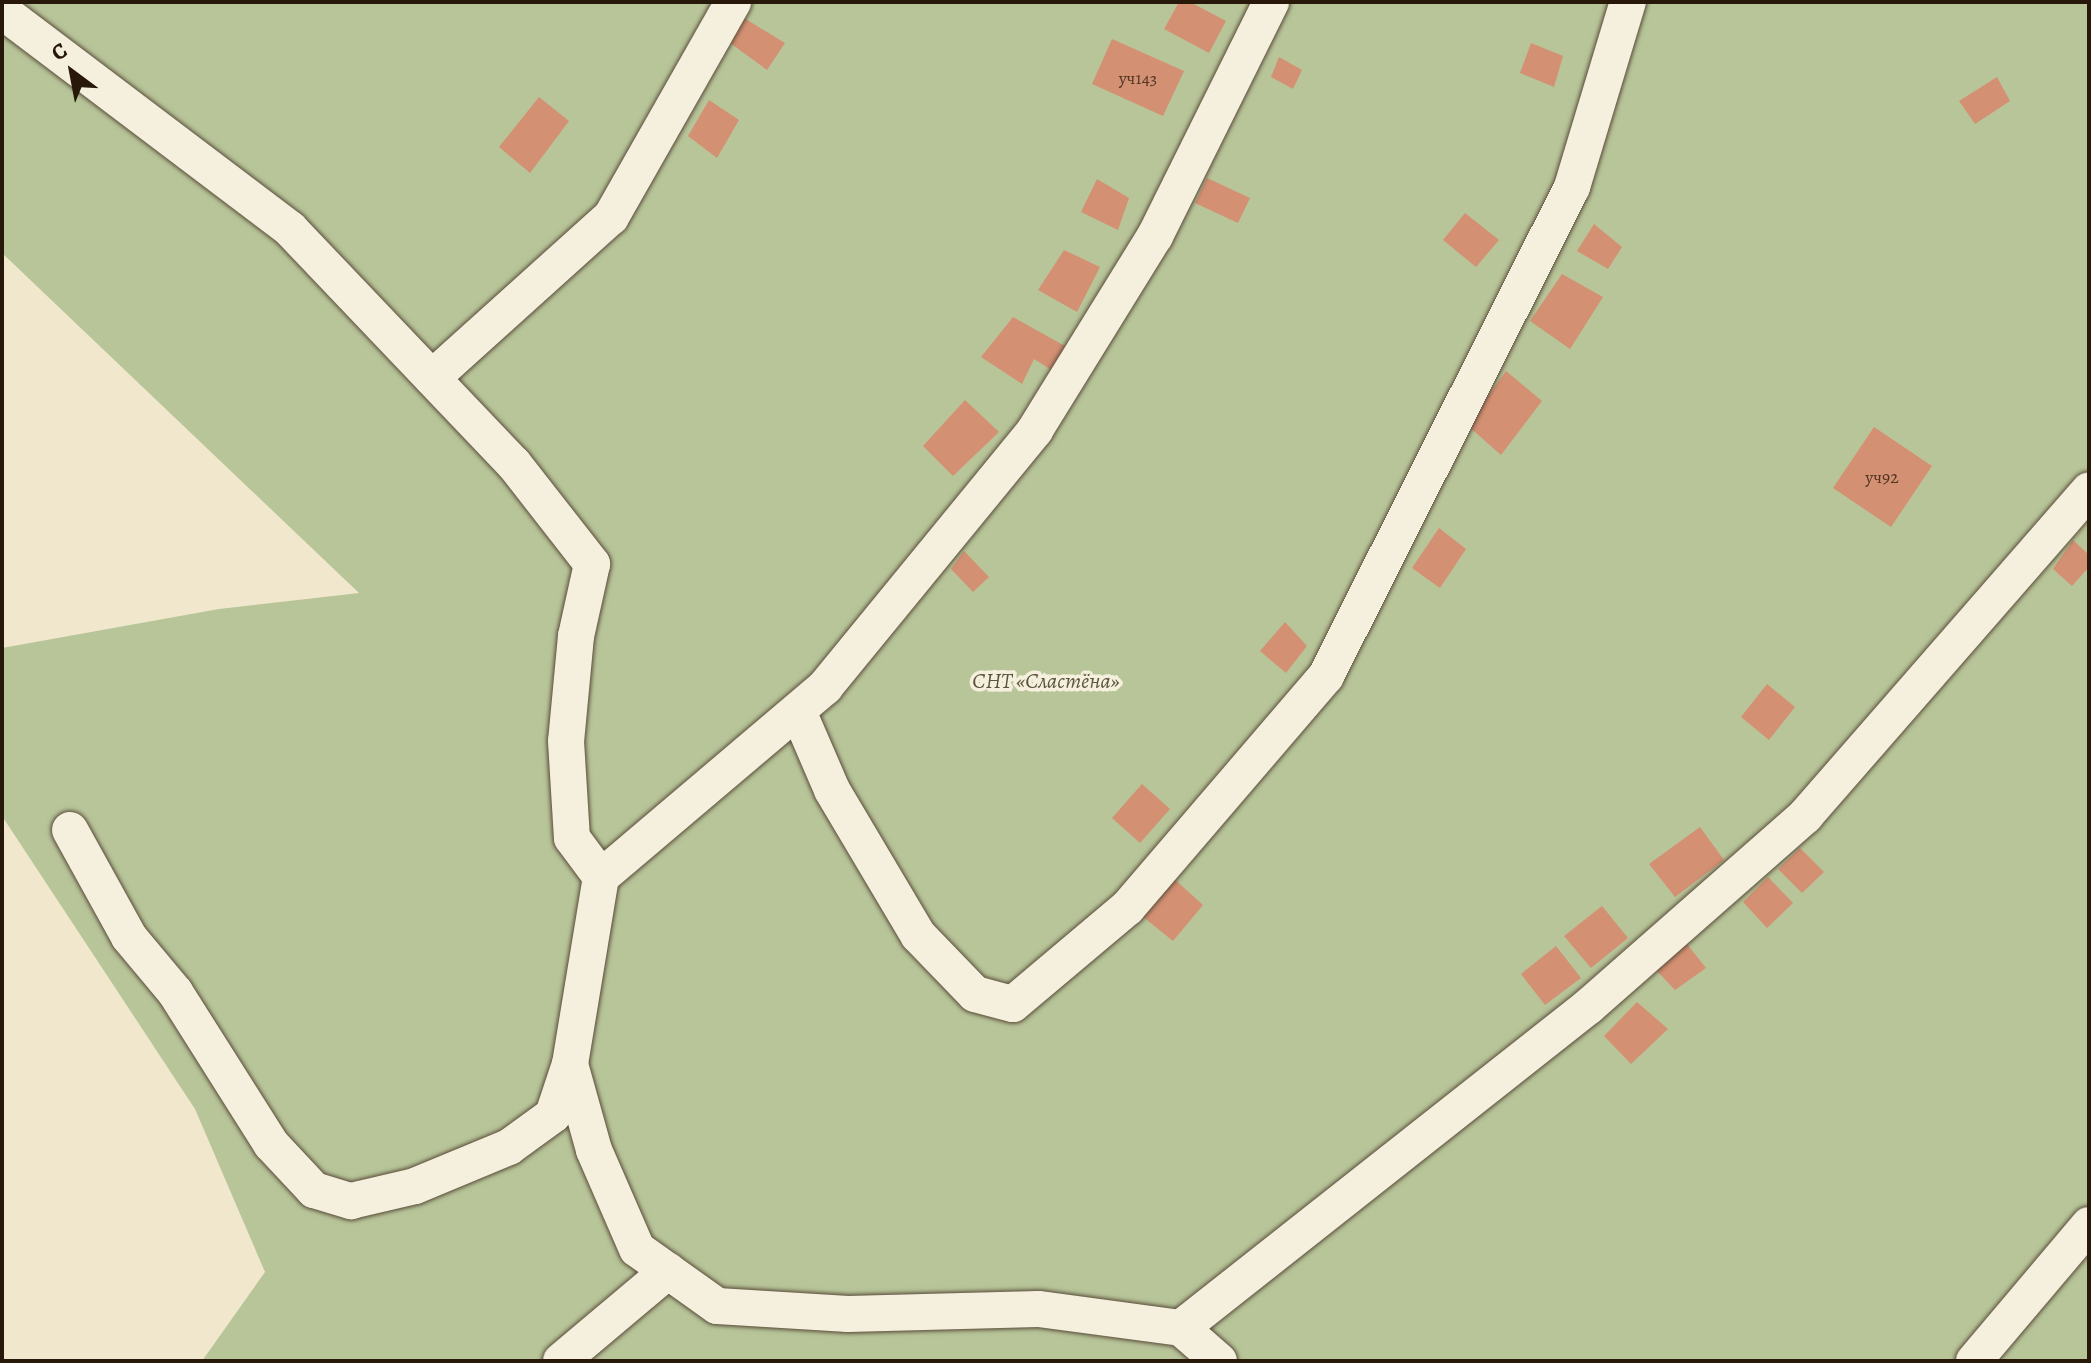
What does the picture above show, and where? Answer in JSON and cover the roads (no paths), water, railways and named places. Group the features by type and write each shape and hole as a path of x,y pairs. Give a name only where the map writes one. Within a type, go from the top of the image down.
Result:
{"lane":[{"path":"432,378 611,217 733,2"},
{"path":"70,830 129,937 175,992 271,1144 314,1190 351,1201 415,1186 509,1147 553,1115 570,1064 601,877 825,687 1035,430 1155,236 1271,2"},
{"path":"798,711 832,790 918,935 975,994 1013,1004 1128,907 1326,676 1572,187 1628,2"},
{"path":"2,11 290,229 514,464 592,564 576,636 566,741 572,838 601,877"},
{"path":"1181,1328 1589,1006 1805,816 2089,491"},
{"path":"570,1064 594,1150 637,1249 717,1306 848,1314 1038,1309 1181,1328 1219,1361"},
{"path":"1974,1361 2089,1225"},
{"path":"561,1361 668,1271"}],"park label":[{"name":"СНТ «Сластёна»","path":"1046,682"}]}
